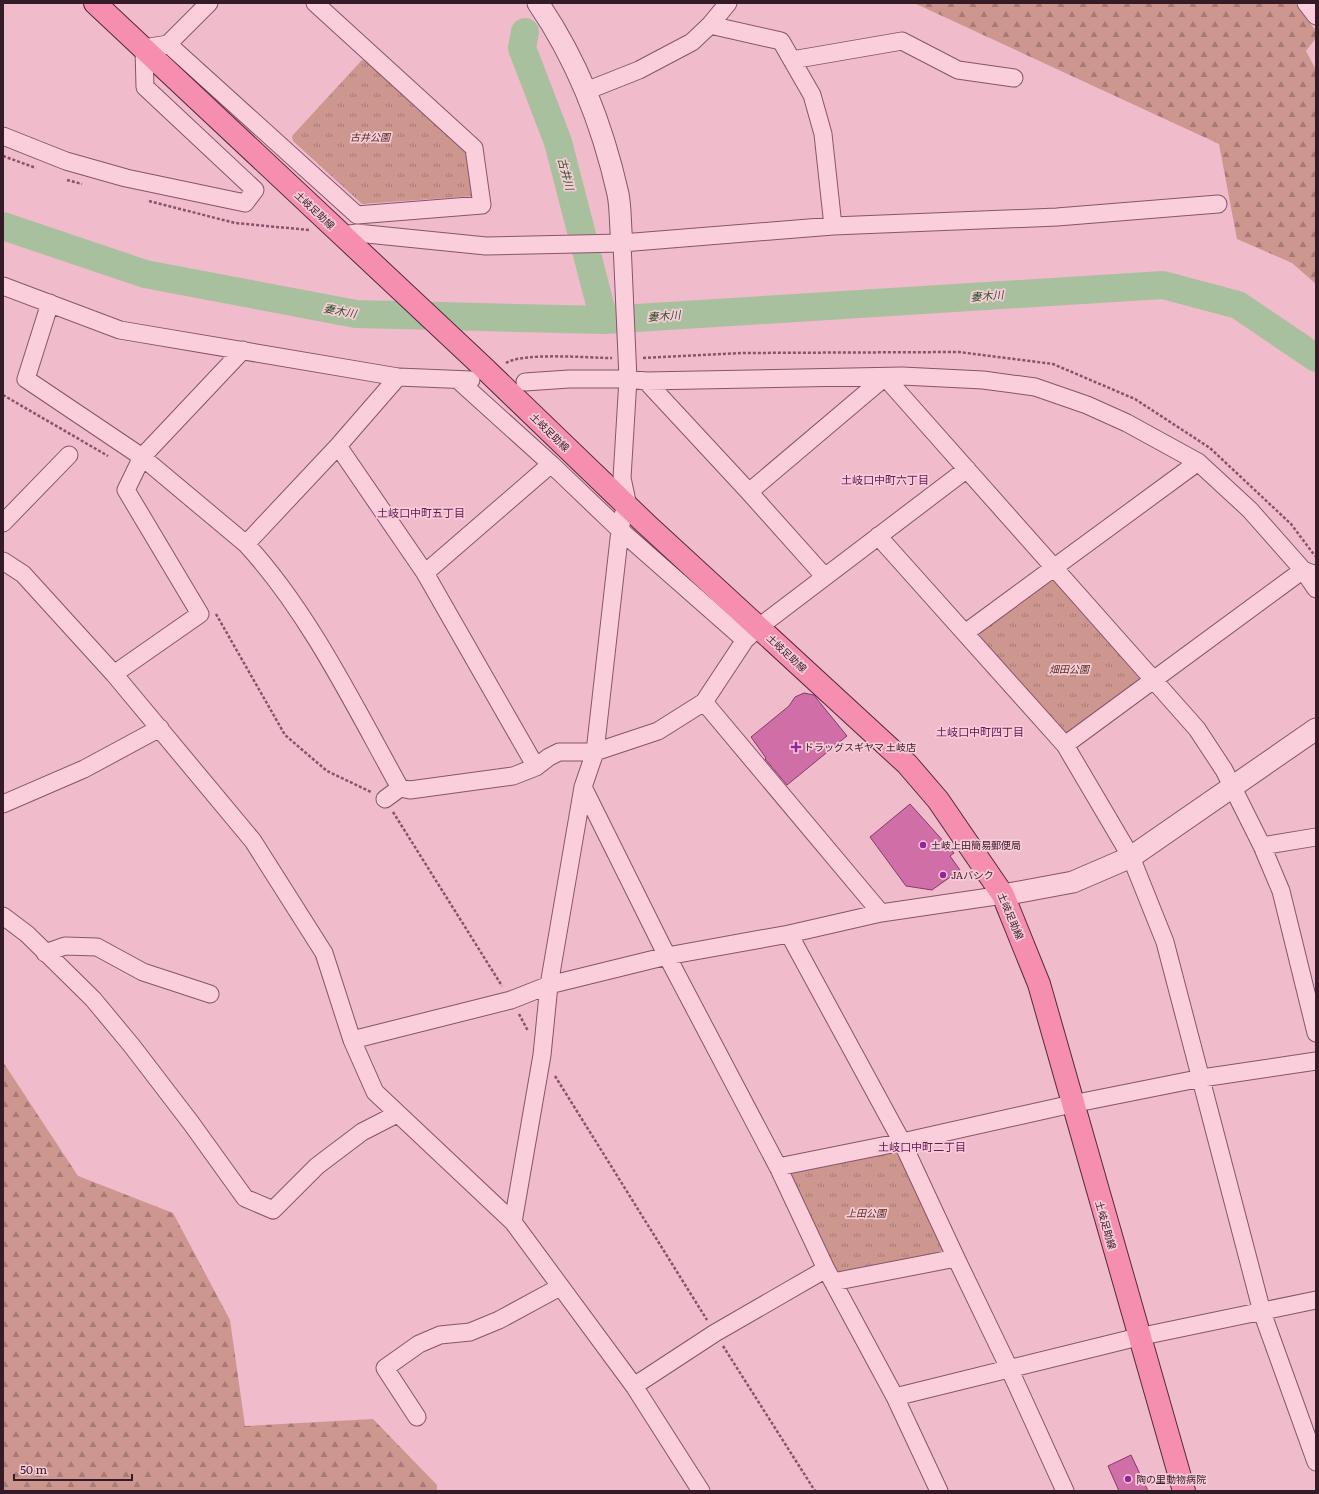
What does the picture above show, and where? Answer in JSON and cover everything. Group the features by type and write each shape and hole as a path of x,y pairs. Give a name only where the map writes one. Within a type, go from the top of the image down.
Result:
{"main road":[{"name":"土岐足助線","path":"96,3 346,239 470,375 628,506 752,634 907,764 938,800 1003,895 1039,984 1138,1337 1184,1491"}],"street":[{"path":"3,136 66,161 126,178 245,203 255,190 145,87 144,48 168,44 209,3"},
{"path":"168,44 357,215 482,205 474,148 315,3"},
{"path":"513,1222 542,1055 549,985 583,787 595,752 620,530 623,515 628,506 622,478 628,379 618,195 604,144 586,91 567,50 538,3"},
{"path":"586,91 639,70 692,42 710,25 728,3"},
{"path":"1306,3 1316,16"},
{"path":"710,25 781,41 812,95 823,134 834,226"},
{"path":"792,60 902,41 958,70 1014,78"},
{"path":"346,239 357,233 486,246 622,249 834,226 1057,217 1218,204"},
{"path":"3,286 120,330 243,350 398,378 470,375 551,464 620,530 752,634"},
{"path":"50,303 26,379 246,544 269,569 326,655 400,788"},
{"path":"114,674 200,614 126,490 138,464 243,350"},
{"path":"526,382 569,379 628,379 646,381 885,377 983,380 1035,387 1087,405 1127,423 1198,462 1250,510 1309,573 1316,589"},
{"path":"885,377 1053,569 1197,729 1224,770 1262,846 1281,892 1316,1033"},
{"path":"749,492 885,377"},
{"path":"246,544 338,446 398,378"},
{"path":"646,381 749,492 825,577"},
{"path":"338,446 425,573 536,766"},
{"path":"3,523 69,455"},
{"path":"965,633 1198,462"},
{"path":"425,573 551,464"},
{"path":"385,799 400,788 410,790 513,776 536,766 559,752 595,752 658,731 704,702 752,634 967,469"},
{"path":"878,536 1066,745 1131,856 1165,942 1202,1078 1262,1312 1316,1462"},
{"path":"3,561 23,574 114,674 253,841 324,953 352,1040 375,1092 513,1222 634,1386 701,1491"},
{"path":"1066,745 1153,680 1309,573"},
{"path":"704,702 881,913"},
{"path":"3,804 84,769 160,728"},
{"path":"352,1040 511,1000 549,985 667,956 789,934 881,913 1003,895 1073,882 1131,856 1316,729"},
{"path":"583,787 667,956 778,1167 830,1276 895,1397 939,1491"},
{"path":"1262,846 1316,837"},
{"path":"3,916 27,934 93,999 128,1040 192,1123 245,1198 273,1210 318,1166 362,1132 397,1114"},
{"path":"789,934 902,1142 956,1258 1010,1368 1065,1491"},
{"path":"45,953 65,946 97,947 143,972 210,994"},
{"path":"778,1167 902,1142 1072,1104 1202,1078 1316,1061"},
{"path":"634,1386 715,1333 830,1276 956,1258"},
{"path":"417,1417 385,1368 419,1344 440,1335 470,1332 499,1320 560,1287"},
{"path":"895,1397 1138,1337 1316,1300"}],"path":[{"path":"3,395 138,464"},
{"path":"215,611 286,734 327,771 385,799 511,1000 542,1055 815,1491"}],"green space":[{"path":"914,3 1295,3 1316,31 1316,38 1306,51 1316,70 1316,284 1292,263 1237,239 1219,144"},
{"name":"古井公園","path":"366,59 466,152 474,196 362,204 293,141 292,136 362,60"},
{"name":"畑田公園","path":"1048,579 1054,581 1141,679 1071,735 1063,732 980,636 981,629"},
{"path":"3,1062 78,1176 173,1213 230,1320 245,1426 373,1419 437,1485 437,1491 3,1491"},
{"name":"上田公園","path":"896,1151 945,1251 837,1274 786,1170"}],"building":[{"name":"ドラッグスギヤマ 土岐店","path":"804,693 814,695 847,736 787,785 765,759 766,758 751,737 789,706 795,697"},
{"path":"910,804 954,853 950,856 960,870 932,890 906,886 870,837"},
{"name":"陶の里動物病院","path":"1131,1455 1148,1491 1119,1491 1108,1466"}],"waterway":[{"name":"古井川","path":"525,32 522,48 558,142 604,320"},
{"name":"妻木川","path":"3,226 145,274 356,314 604,320 1163,285 1238,305 1316,358"}],"place":[{"name":"ドラッグスギヤマ 土岐店","path":"796,747"},
{"name":"土岐上田簡易郵便局","path":"923,845"},
{"name":"JAバンク","path":"943,875"},
{"name":"陶の里動物病院","path":"1128,1479"}],"district":[{"name":"土岐口中町六丁目","path":"885,480"},
{"name":"土岐口中町五丁目","path":"421,513"},
{"name":"土岐口中町四丁目","path":"980,732"},
{"name":"土岐口中町二丁目","path":"922,1147"}]}
